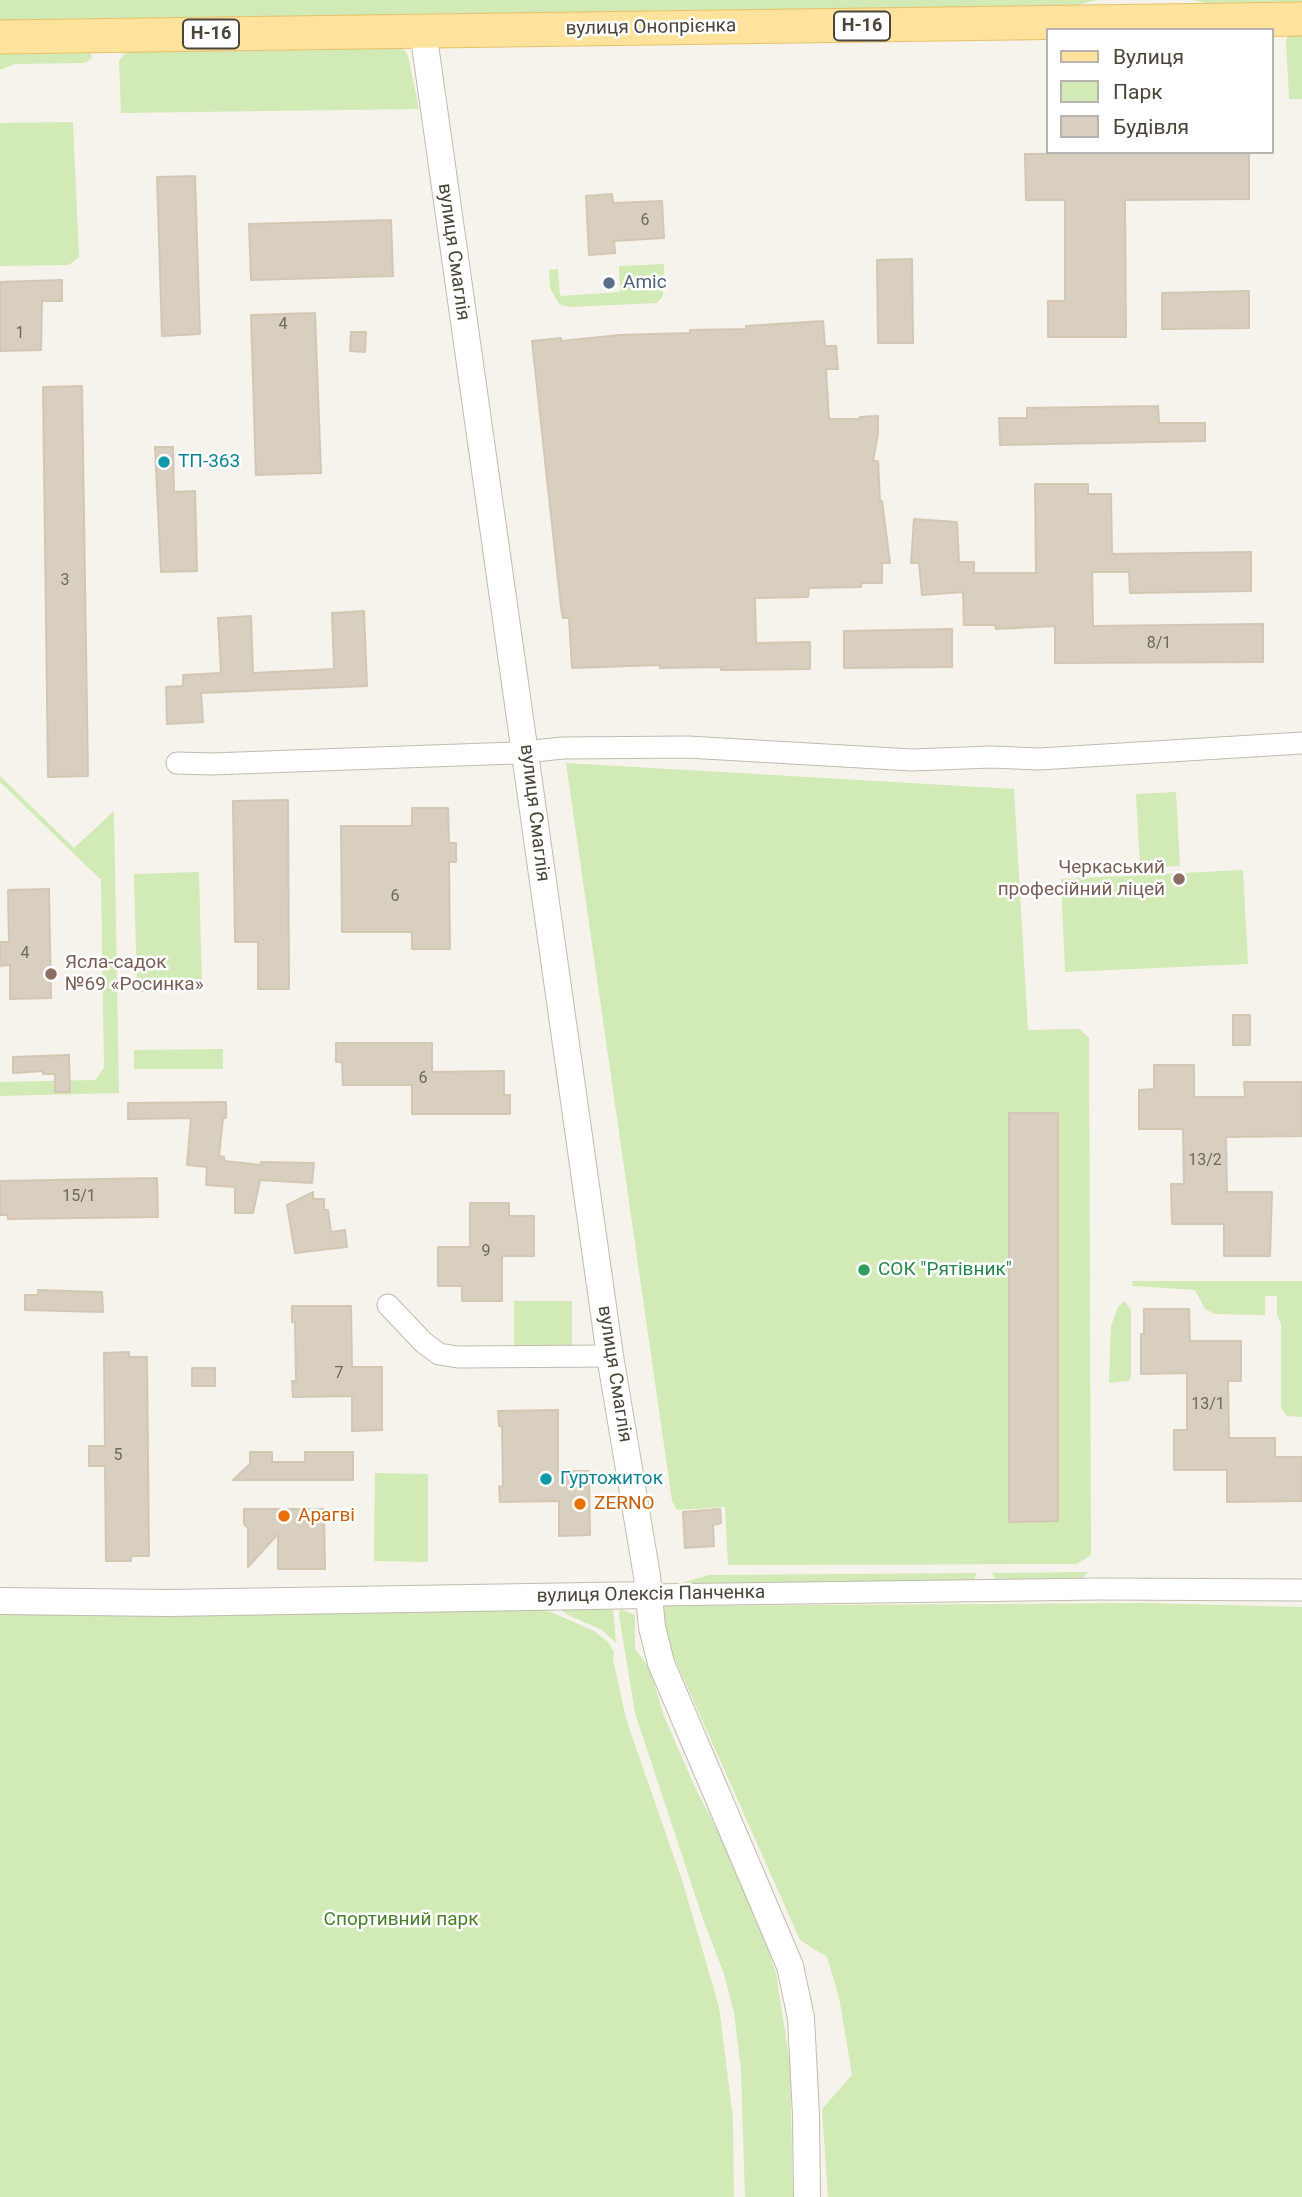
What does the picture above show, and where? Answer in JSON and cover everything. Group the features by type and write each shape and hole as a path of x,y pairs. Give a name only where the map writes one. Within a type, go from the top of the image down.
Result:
{"main road":[{"name":"вулиця Онопрієнка","path":"0,37 1302,19"}],"street":[{"name":"вулиця Смаглія","path":"423,31 526,752 547,918 610,1356 650,1595 652,1626 661,1663 790,1966 801,2018 807,2197"},
{"path":"177,763 526,752 563,748 688,747 912,760 991,757 1039,759 1302,743"},
{"path":"388,1305 423,1342 439,1354 458,1357 610,1356"},
{"name":"вулиця Олексія Панченка","path":"0,1601 167,1604 650,1595 1302,1590"}],"green space":[{"path":"0,0 1098,0 1055,10 0,25"},
{"path":"1192,0 1302,0 1302,6 1228,7"},
{"path":"1302,34 1302,99 1289,99 1286,40 1288,35"},
{"path":"393,47 404,50 408,56 419,109 121,113 119,61 125,53 131,51"},
{"path":"90,52 92,58 85,63 15,64 0,70 0,53"},
{"path":"73,122 79,257 69,265 0,266 0,123"},
{"path":"664,264 663,296 657,303 569,307 559,304 550,288 549,270 558,269 560,296 620,292 619,266"},
{"name":"СОК \"Рятівник\"","path":"566,763 1014,789 1028,1030 1080,1029 1089,1038 1091,1555 1077,1564 728,1565 725,1507 677,1510 672,1501"},
{"path":"0,776 74,848 114,811 119,1093 0,1096 0,1082 95,1080 104,1068 101,880 0,782"},
{"path":"1176,792 1180,866 1140,868 1136,794"},
{"path":"1243,870 1248,964 1065,972 1061,879"},
{"path":"199,872 202,990 137,992 134,874"},
{"path":"223,1049 223,1069 134,1069 134,1050"},
{"path":"1132,1281 1302,1281 1302,1417 1287,1416 1281,1408 1281,1324 1277,1315 1277,1296 1265,1296 1265,1315 1215,1314 1205,1309 1195,1290 1133,1286"},
{"path":"514,1301 572,1301 572,1348 514,1348"},
{"path":"1124,1301 1131,1310 1131,1376 1129,1381 1109,1383 1111,1326 1118,1307"},
{"path":"375,1473 428,1474 428,1562 374,1561"},
{"path":"1088,1572 1079,1581 997,1582 992,1573"},
{"path":"977,1573 973,1582 686,1588 677,1584 709,1575"},
{"path":"1145,1603 1302,1607 1302,2197 828,2197 822,2109 852,2075 839,1997 827,1957 800,1940 669,1651 660,1614 663,1606"},
{"path":"559,1606 613,1607 616,1643 602,1630 566,1614"},
{"name":"Спортивний парк","path":"530,1608 551,1612 594,1631 608,1642 614,1652 613,1659 626,1719 683,1883 719,2007 733,2118 734,2197 0,2197 0,1610"},
{"path":"620,1609 635,1615 635,1649 649,1667 664,1716 721,1838 763,1935 776,1973 790,2064 793,2197 745,2197 741,2070 734,2013 724,1974 704,1922 635,1713"}],"building":[{"path":"1025,154 1249,154 1249,199 1125,200 1126,337 1048,337 1048,301 1065,301 1065,200 1026,200"},
{"path":"195,176 200,334 162,336 157,177"},
{"path":"612,194 613,203 662,201 664,238 614,241 615,253 589,255 586,196"},
{"path":"391,220 393,276 251,280 249,224"},
{"path":"912,259 913,343 878,343 877,260"},
{"path":"62,280 62,301 42,301 41,350 0,351 0,282"},
{"path":"1249,291 1249,328 1162,329 1162,293"},
{"path":"315,313 321,473 256,475 251,315"},
{"path":"823,321 825,346 836,346 838,369 826,369 829,419 878,416 873,461 878,461 880,501 890,563 882,563 882,583 861,583 861,587 809,588 808,597 755,598 756,643 810,642 810,669 721,670 721,667 660,668 660,665 572,668 569,618 563,618 561,607 532,341 690,333 690,330 746,329 746,326"},
{"path":"351,332 366,332 365,352 350,351"},
{"path":"82,386 88,776 48,777 43,387"},
{"path":"1158,406 1159,423 1205,423 1205,441 1000,445 999,418 1027,418 1027,408"},
{"path":"155,447 173,447 174,492 195,491 197,571 161,572"},
{"path":"1035,484 1088,484 1088,494 1111,494 1112,554 1251,552 1251,591 1130,593 1129,572 1092,572 1093,626 1263,624 1263,662 1055,663 1055,626 996,629 995,625 964,625 963,592 922,595 919,563 911,563 914,519 957,522 959,562 974,562 974,573 1036,573"},
{"path":"364,611 367,686 201,693 203,722 167,724 166,687 183,686 183,675 221,673 218,618 251,616 253,673 334,669 332,613"},
{"path":"952,629 952,667 844,668 844,631"},
{"path":"288,800 289,989 258,989 258,942 235,942 233,801"},
{"path":"412,808 448,808 449,843 456,843 456,862 449,862 450,949 412,949 412,932 342,932 341,826 412,826"},
{"path":"49,889 51,998 10,999 10,965 0,966 0,942 9,942 8,890"},
{"path":"1233,1015 1250,1015 1250,1045 1233,1045"},
{"path":"336,1043 432,1043 432,1072 504,1071 504,1095 510,1095 510,1114 412,1114 412,1085 343,1085 342,1062 336,1062"},
{"path":"69,1055 70,1092 55,1092 55,1074 43,1074 43,1071 13,1073 13,1057"},
{"path":"1154,1065 1194,1065 1194,1097 1245,1097 1244,1082 1302,1082 1302,1136 1226,1137 1227,1192 1272,1192 1270,1256 1224,1256 1224,1224 1172,1224 1171,1184 1184,1184 1183,1129 1139,1129 1139,1090 1154,1089"},
{"path":"226,1102 219,1156 224,1157 224,1161 262,1165 261,1162 314,1163 312,1183 260,1180 253,1213 235,1213 235,1187 206,1185 207,1167 187,1165 191,1118 128,1119 128,1103"},
{"path":"1009,1113 1058,1113 1058,1521 1009,1522"},
{"path":"157,1178 158,1217 8,1219 8,1215 0,1215 0,1181"},
{"path":"313,1192 313,1199 324,1199 324,1210 328,1210 331,1232 345,1230 347,1247 295,1253 287,1205"},
{"path":"470,1203 509,1203 509,1216 534,1216 534,1256 502,1256 502,1301 462,1301 462,1286 438,1286 438,1247 470,1247"},
{"path":"38,1290 102,1292 103,1312 25,1310 25,1295 38,1295"},
{"path":"292,1306 351,1306 352,1367 382,1367 382,1430 352,1431 352,1396 293,1397 292,1381 296,1381 295,1322 292,1322"},
{"path":"1144,1309 1189,1309 1190,1341 1241,1341 1241,1381 1228,1381 1229,1438 1275,1438 1275,1457 1302,1457 1302,1501 1227,1502 1227,1470 1174,1470 1174,1430 1187,1430 1187,1373 1141,1374"},
{"path":"129,1352 129,1357 147,1357 149,1556 131,1556 131,1561 106,1561 105,1466 89,1466 89,1446 105,1446 104,1353"},
{"path":"192,1368 215,1368 215,1386 192,1386"},
{"name":"Гуртожиток","path":"558,1410 558,1471 589,1471 590,1535 559,1536 559,1501 500,1502 499,1487 503,1486 502,1426 499,1426 498,1411"},
{"path":"250,1452 272,1452 272,1462 305,1462 305,1452 353,1452 353,1480 233,1480 250,1464"},
{"name":"Арагві","path":"244,1509 324,1509 325,1569 278,1569 278,1534 248,1567 248,1528 244,1524"},
{"path":"720,1509 721,1523 713,1525 714,1546 685,1548 683,1512"}],"place":[{"name":"Amic","path":"609,283"},
{"name":"ТП-363","path":"164,462"},
{"name":"Черкаський професійний ліцей","path":"1179,879"},
{"name":"Ясла-садок №69 «Росинка»","path":"51,974"},
{"name":"СОК \"Рятівник\"","path":"864,1270"},
{"name":"Гуртожиток","path":"546,1479"},
{"name":"ZERNO","path":"580,1504"},
{"name":"Арагві","path":"284,1516"}]}
